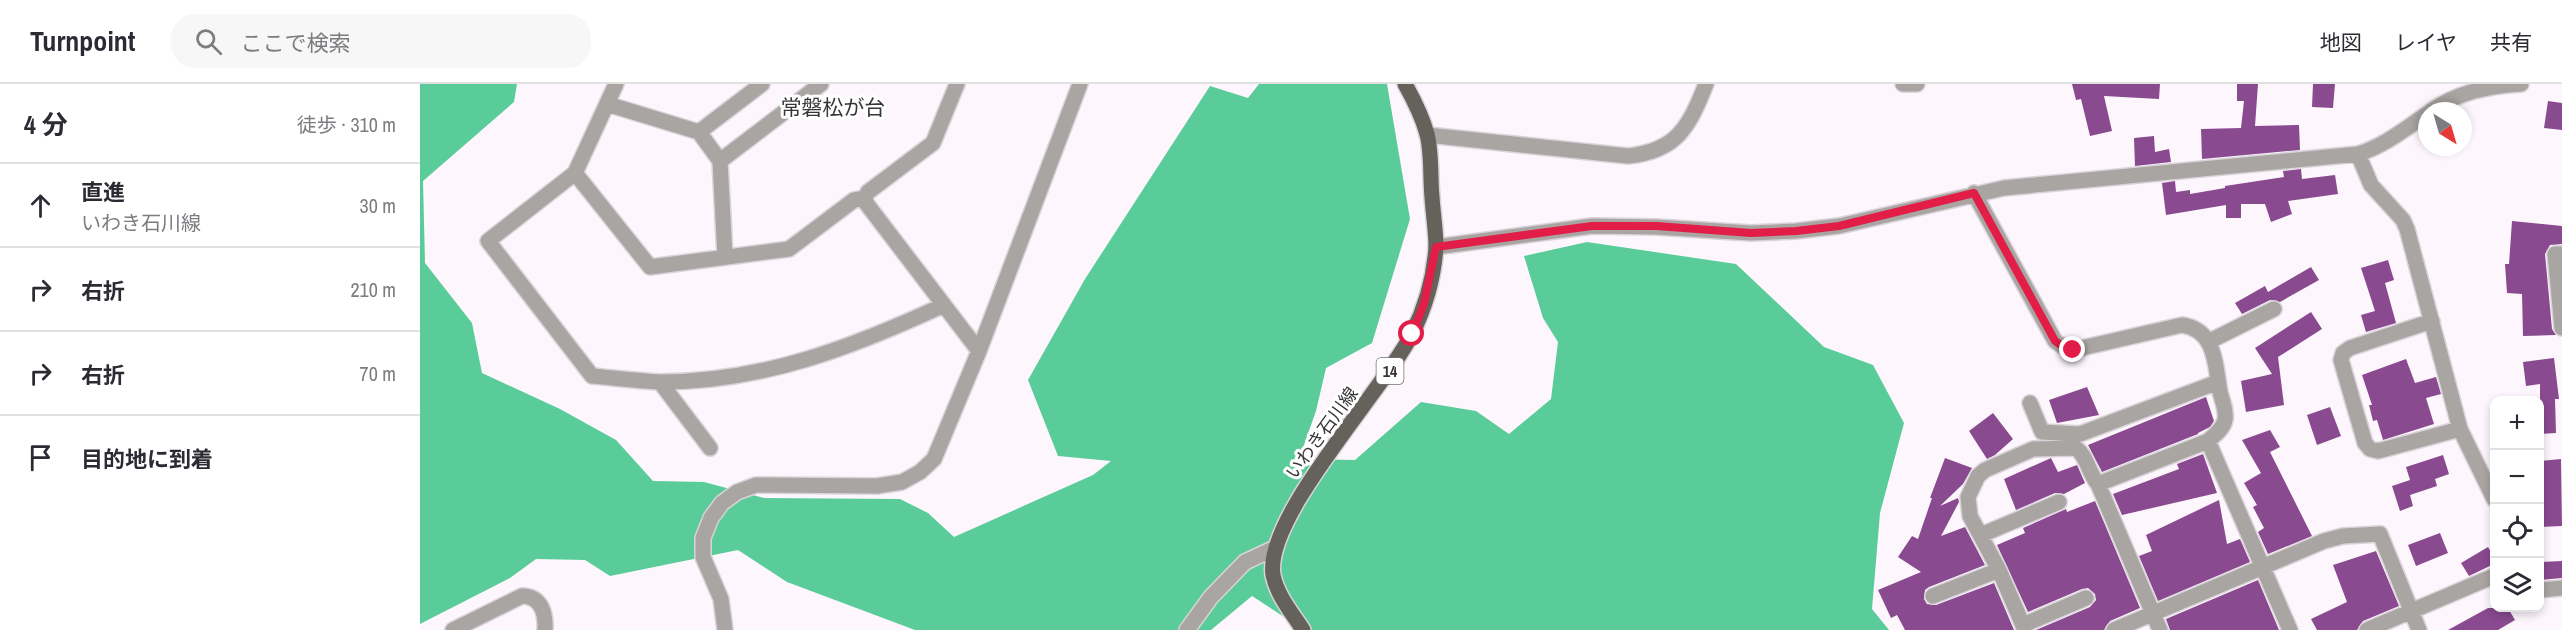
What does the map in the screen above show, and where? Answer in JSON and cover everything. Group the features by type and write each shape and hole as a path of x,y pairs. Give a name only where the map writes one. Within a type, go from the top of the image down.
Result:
{"main road":[{"name":"いわき石川線","path":"1304,630 1280,595 1273,574 1275,548 1288,518 1311,478 1385,380 1412,334 1424,304 1436,247 1427,135 1417,105 1405,84"}],"street":[{"path":"616,84 575,173 488,241 592,376 660,382 762,372 830,354 944,305"},
{"path":"699,132 762,84"},
{"path":"720,161 821,84"},
{"path":"957,84 933,143 868,192 865,198 866,203 979,351"},
{"path":"725,630 721,599 703,557 703,538 711,518 722,503 736,492 756,485 877,486 902,482 920,472 934,459 979,351 1080,84"},
{"path":"1427,135 1628,156 1649,154 1668,145 1681,132 1697,108 1706,84"},
{"path":"1903,84 1917,84"},
{"path":"2447,102 2462,94 2495,85 2521,84"},
{"path":"607,104 699,132 720,161 725,257"},
{"path":"1436,247 1592,226 1656,226 1751,233 1839,226 1974,193 2004,188 2358,154 2373,150 2418,120"},
{"path":"2358,154 2371,185 2403,220 2460,429 2490,491"},
{"path":"575,173 650,267 789,249 854,200 865,198"},
{"path":"1974,193 2055,341 2062,346 2073,350 2182,325 2194,327 2212,349 2225,419 2218,433 2208,441 2098,484"},
{"path":"2562,254 2555,254 2562,328"},
{"path":"2208,342 2274,309"},
{"path":"2432,321 2350,348 2343,353 2341,360 2365,443 2370,449 2378,451 2460,429"},
{"path":"660,382 710,448"},
{"path":"2030,403 2042,432 2080,434 2218,382"},
{"path":"2208,441 2290,630"},
{"path":"2086,598 2024,627 1999,570 1970,516 1968,497 1978,476 1985,470 2033,449 2076,448 2081,452 2092,477 2098,484 2160,630"},
{"path":"1981,535 2059,502"},
{"path":"2114,630 2324,541 2343,536 2379,534 2419,630"},
{"path":"1187,630 1211,597 1245,562 1275,548"},
{"path":"1933,596 1999,570"},
{"path":"2367,630 2490,578"},
{"path":"2544,590 2562,588"},
{"path":"453,630 522,596 531,596 539,603 545,620 545,630"}],"green space":[{"path":"420,84 517,84 514,102 423,181 425,263 472,323 482,373 560,409 616,440 653,481 704,482 764,498 900,499 928,513 954,537 1093,475 1111,461 1058,456 1028,380 1085,279 1210,86 1248,98 1259,84 1387,84 1410,219 1372,343 1326,368 1316,411 1299,459 1355,460 1421,402 1476,411 1509,434 1551,399 1558,342 1543,318 1524,256 1587,242 1736,264 1824,347 1873,365 1904,423 1880,513 1872,609 1889,630 1304,630 1252,596 1211,630 915,630 787,582 738,550 610,576 585,560 536,559 510,578 420,624"}],"building":[{"path":"2072,84 2160,84 2159,99 2104,96 2112,131 2090,136 2081,99 2076,100"},
{"path":"2237,84 2258,84 2255,126 2299,125 2300,150 2202,159 2201,129 2241,128 2244,101 2237,101"},
{"path":"2313,84 2335,84 2333,108 2312,107"},
{"path":"2548,101 2562,103 2562,130 2544,128"},
{"path":"2154,136 2155,152 2169,149 2171,162 2135,166 2134,138"},
{"path":"2301,169 2302,179 2335,175 2338,194 2288,201 2292,214 2271,222 2265,204 2241,204 2241,218 2226,218 2226,205 2166,215 2162,183 2175,181 2176,192 2190,190 2190,194 2284,177 2283,171"},
{"path":"2512,221 2562,226 2562,244 2550,245 2545,254 2552,329 2556,335 2523,336 2522,294 2507,293 2505,264 2509,264"},
{"path":"2388,260 2394,280 2385,283 2396,323 2366,332 2361,315 2375,311 2361,268"},
{"path":"2311,267 2319,280 2280,302 2270,300 2242,314 2235,303 2265,286 2268,292"},
{"path":"2311,312 2322,329 2278,357 2284,405 2246,412 2241,381 2272,374 2255,348"},
{"path":"2554,358 2559,399 2555,399 2556,433 2544,434 2544,396 2540,396 2540,384 2526,386 2523,362"},
{"path":"2406,359 2415,383 2436,377 2441,394 2426,398 2434,424 2383,440 2377,420 2373,421 2369,405 2372,405 2362,375"},
{"path":"2087,387 2099,415 2057,423 2049,400"},
{"path":"2206,397 2214,421 2210,427 2198,434 2102,472 2088,445"},
{"path":"2330,407 2341,436 2317,445 2307,415"},
{"path":"1993,413 2013,439 1987,459 1969,431"},
{"path":"2270,430 2280,447 2270,452 2312,536 2268,554 2258,532 2264,528 2253,507 2257,505 2244,483 2261,473 2242,440"},
{"path":"2203,454 2217,493 2122,515 2113,494 2179,469 2177,464"},
{"path":"2443,455 2449,474 2435,479 2437,486 2410,495 2413,506 2400,511 2392,486 2410,480 2406,467"},
{"path":"1945,458 1972,468 1963,484 1940,506 1958,498 1959,502 1941,536 1965,527 1985,565 1929,587 1925,590 1924,599 1927,604 1936,605 1994,583 2014,630 1905,630 1897,615 1891,618 1878,590 1921,572 1898,557 1912,536 1918,539"},
{"path":"2051,458 2058,472 2077,465 2085,483 2064,494 2055,493 2016,510 2004,479"},
{"path":"2561,459 2562,526 2544,527 2544,461"},
{"path":"2219,500 2227,544 2240,539 2250,562 2158,601 2139,556 2152,551 2146,535"},
{"path":"2095,501 2140,608 2110,621 2104,630 2036,630 2090,607 2096,600 2095,594 2088,588 2082,589 2028,612 1997,545 2025,533 2023,528 2066,509 2067,512"},
{"path":"2440,533 2448,553 2416,566 2408,545"},
{"path":"2488,547 2490,550 2490,566 2469,576 2461,563"},
{"path":"2376,551 2399,606 2363,621 2357,630 2317,630 2311,619 2347,602 2333,565"},
{"path":"2562,561 2562,578 2544,580 2544,562"},
{"path":"2258,580 2279,630 2170,630 2166,619"},
{"path":"2488,608 2490,612 2510,612 2515,620 2498,630 2448,630"}],"district":[{"name":"常磐松が台","path":"833,108"}],"route":[{"path":"1412,334 1424,304 1436,247 1592,226 1656,226 1751,233 1796,231 1839,226 1974,193 2055,341 2073,350"}]}
